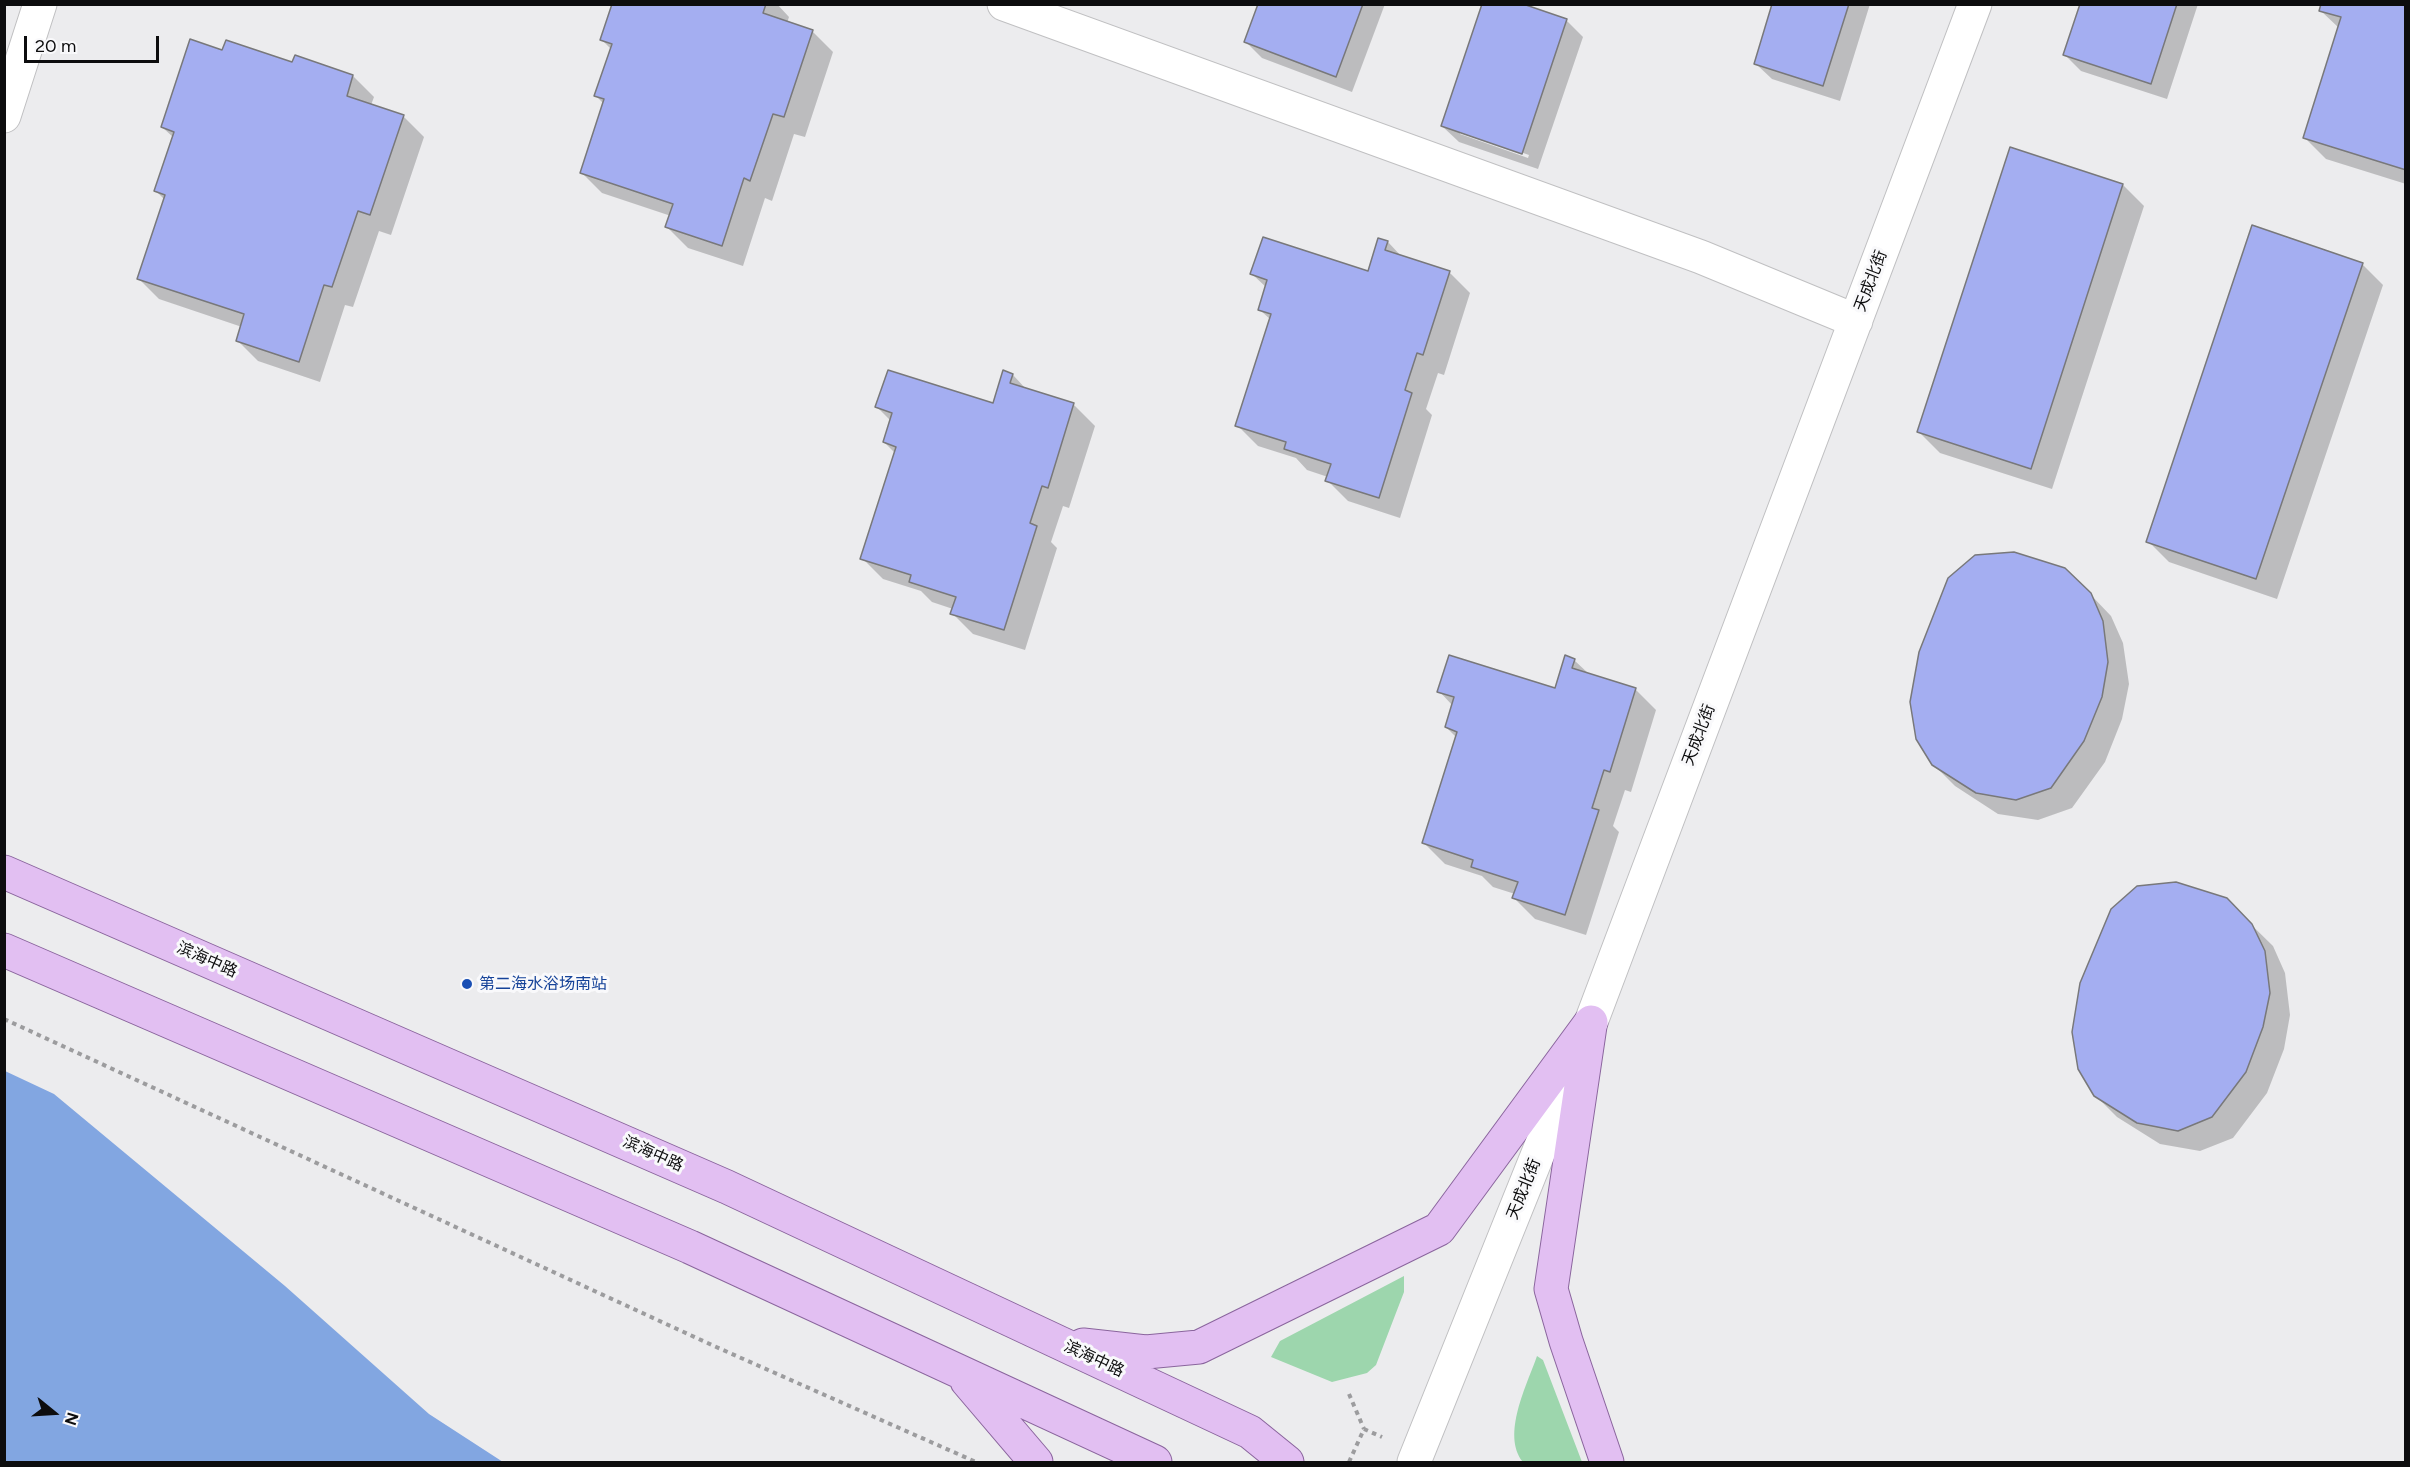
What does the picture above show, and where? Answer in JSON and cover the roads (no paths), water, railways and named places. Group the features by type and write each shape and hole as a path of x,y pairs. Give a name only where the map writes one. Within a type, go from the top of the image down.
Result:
{"main road":[{"name":"滨海中路","path":"4,872 727,1187 1250,1432 1287,1462"},
{"path":"4,950 679,1242 1155,1462"},
{"path":"1058,1342 1146,1352 1199,1347 1439,1228 1591,1022"},
{"path":"1591,1022 1551,1289 1607,1462"},
{"path":"958,1371 1036,1462"}],"street":[{"path":"4,116 40,4"},
{"path":"1004,4 1701,257 1856,321"},
{"name":"天成北街","path":"1414,1462 1591,1022 1975,4"}],"water":[{"path":"5,1071 54,1094 285,1286 429,1414 503,1462 5,1462"}],"place":[{"name":"第二海水浴场南站","path":"467,984"}]}
